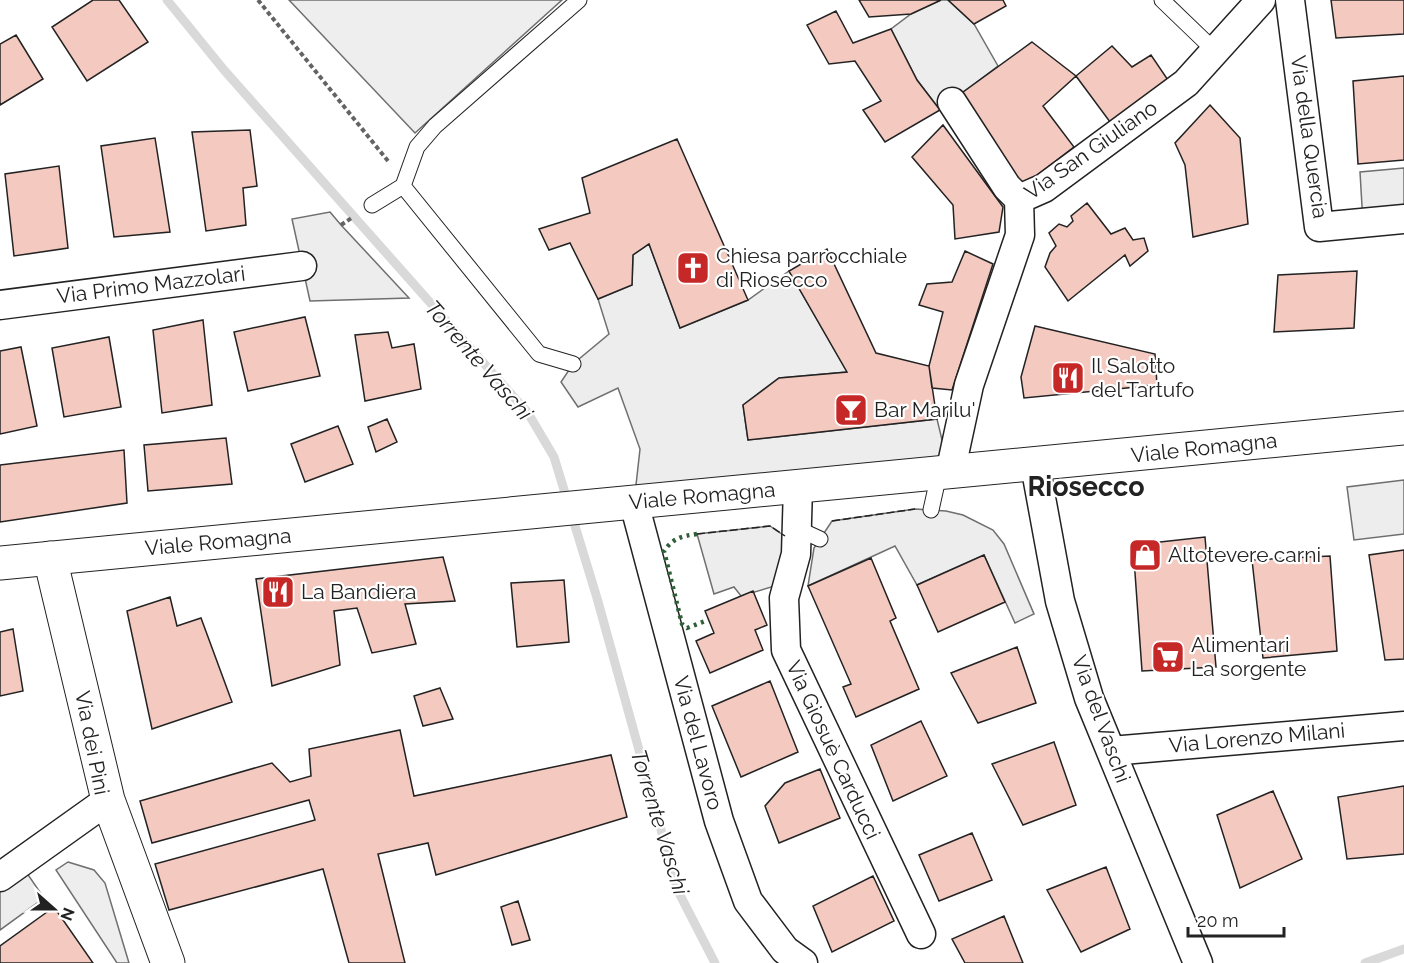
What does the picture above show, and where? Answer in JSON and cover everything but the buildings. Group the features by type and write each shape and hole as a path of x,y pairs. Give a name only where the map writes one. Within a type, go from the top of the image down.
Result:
{"main road":[{"name":"Viale Romagna","path":"0,563 1404,428"},
{"name":"Via dei Pini","path":"50,558 108,800"},
{"path":"108,800 168,963"}],"street":[{"name":"Via San Giuliano","path":"944,473 969,385 1020,235 1019,199 1044,188 1177,90 1261,0"},
{"name":"Via della Quercia","path":"1290,0 1319,227 1404,219"},
{"path":"952,102 1007,187 1019,199"},
{"name":"Via Primo Mazzolari","path":"0,305 302,266"},
{"name":"Via del Vaschi","path":"1035,465 1060,601 1089,698 1193,951"},
{"name":"Via Giosuè Carducci","path":"798,488 808,533 796,554 784,598 786,650 921,934"},
{"name":"Via del Lavoro","path":"634,502 719,821 744,891 748,901 785,950 803,963"},
{"name":"Via Lorenzo Milani","path":"1111,751 1404,726"},
{"name":"Via dei Pini","path":"0,877 108,800"}],"lane":[{"path":"372,205 403,186 417,147 435,126 579,0"},
{"path":"1161,0 1215,51"},
{"path":"403,186 539,354 573,364"},
{"path":"931,510 944,473"}],"path":[{"path":"258,0 393,168"}],"shaded area":[{"path":"289,0 562,0 415,133"},
{"path":"941,0 948,0 974,24 998,66 940,110 917,80 891,29 911,14"},
{"path":"1404,168 1404,219 1363,223 1360,172"},
{"path":"330,212 409,298 310,301 292,219"},
{"path":"649,244 680,328 748,300 789,271 847,372 779,378 743,405 748,440 937,419 950,473 634,503 640,449 618,388 578,407 561,382 573,364 609,334 598,299 632,285 633,255"},
{"path":"1404,480 1404,534 1354,540 1347,487"},
{"path":"915,509 946,511 963,515 993,530 1004,544 1034,614 1015,623 984,555 917,585 895,546 808,586 814,548 832,521"},
{"path":"770,526 786,537 778,585 741,596 734,587 714,594 697,534"},
{"path":"68,862 94,870 105,883 129,963 117,963 56,870"},
{"path":"20,863 44,898 0,930 0,877"}],"waterway":[{"name":"Torrente Vaschi","path":"167,0 224,70 528,413 554,457 597,598 678,891 715,963"},
{"name":"Torrente Vaschi","path":"1365,963 1404,949"}],"hedge":[{"path":"697,534 678,538 664,551 682,624 687,628 708,620"}],"fence":[{"path":"832,521 915,509"},
{"path":"697,534 770,526 785,536"}],"place":[{"name":"Chiesa parrocchiale di Riosecco","path":"693,268"},
{"name":"Il Salotto del Tartufo","path":"1068,378"},
{"name":"Bar Marilu'","path":"851,410"},
{"name":"Altotevere carni","path":"1145,555"},
{"name":"La Bandiera","path":"278,592"},
{"name":"Alimentari La sorgente","path":"1168,657"}],"district":[{"name":"Riosecco","path":"1086,487"}]}
